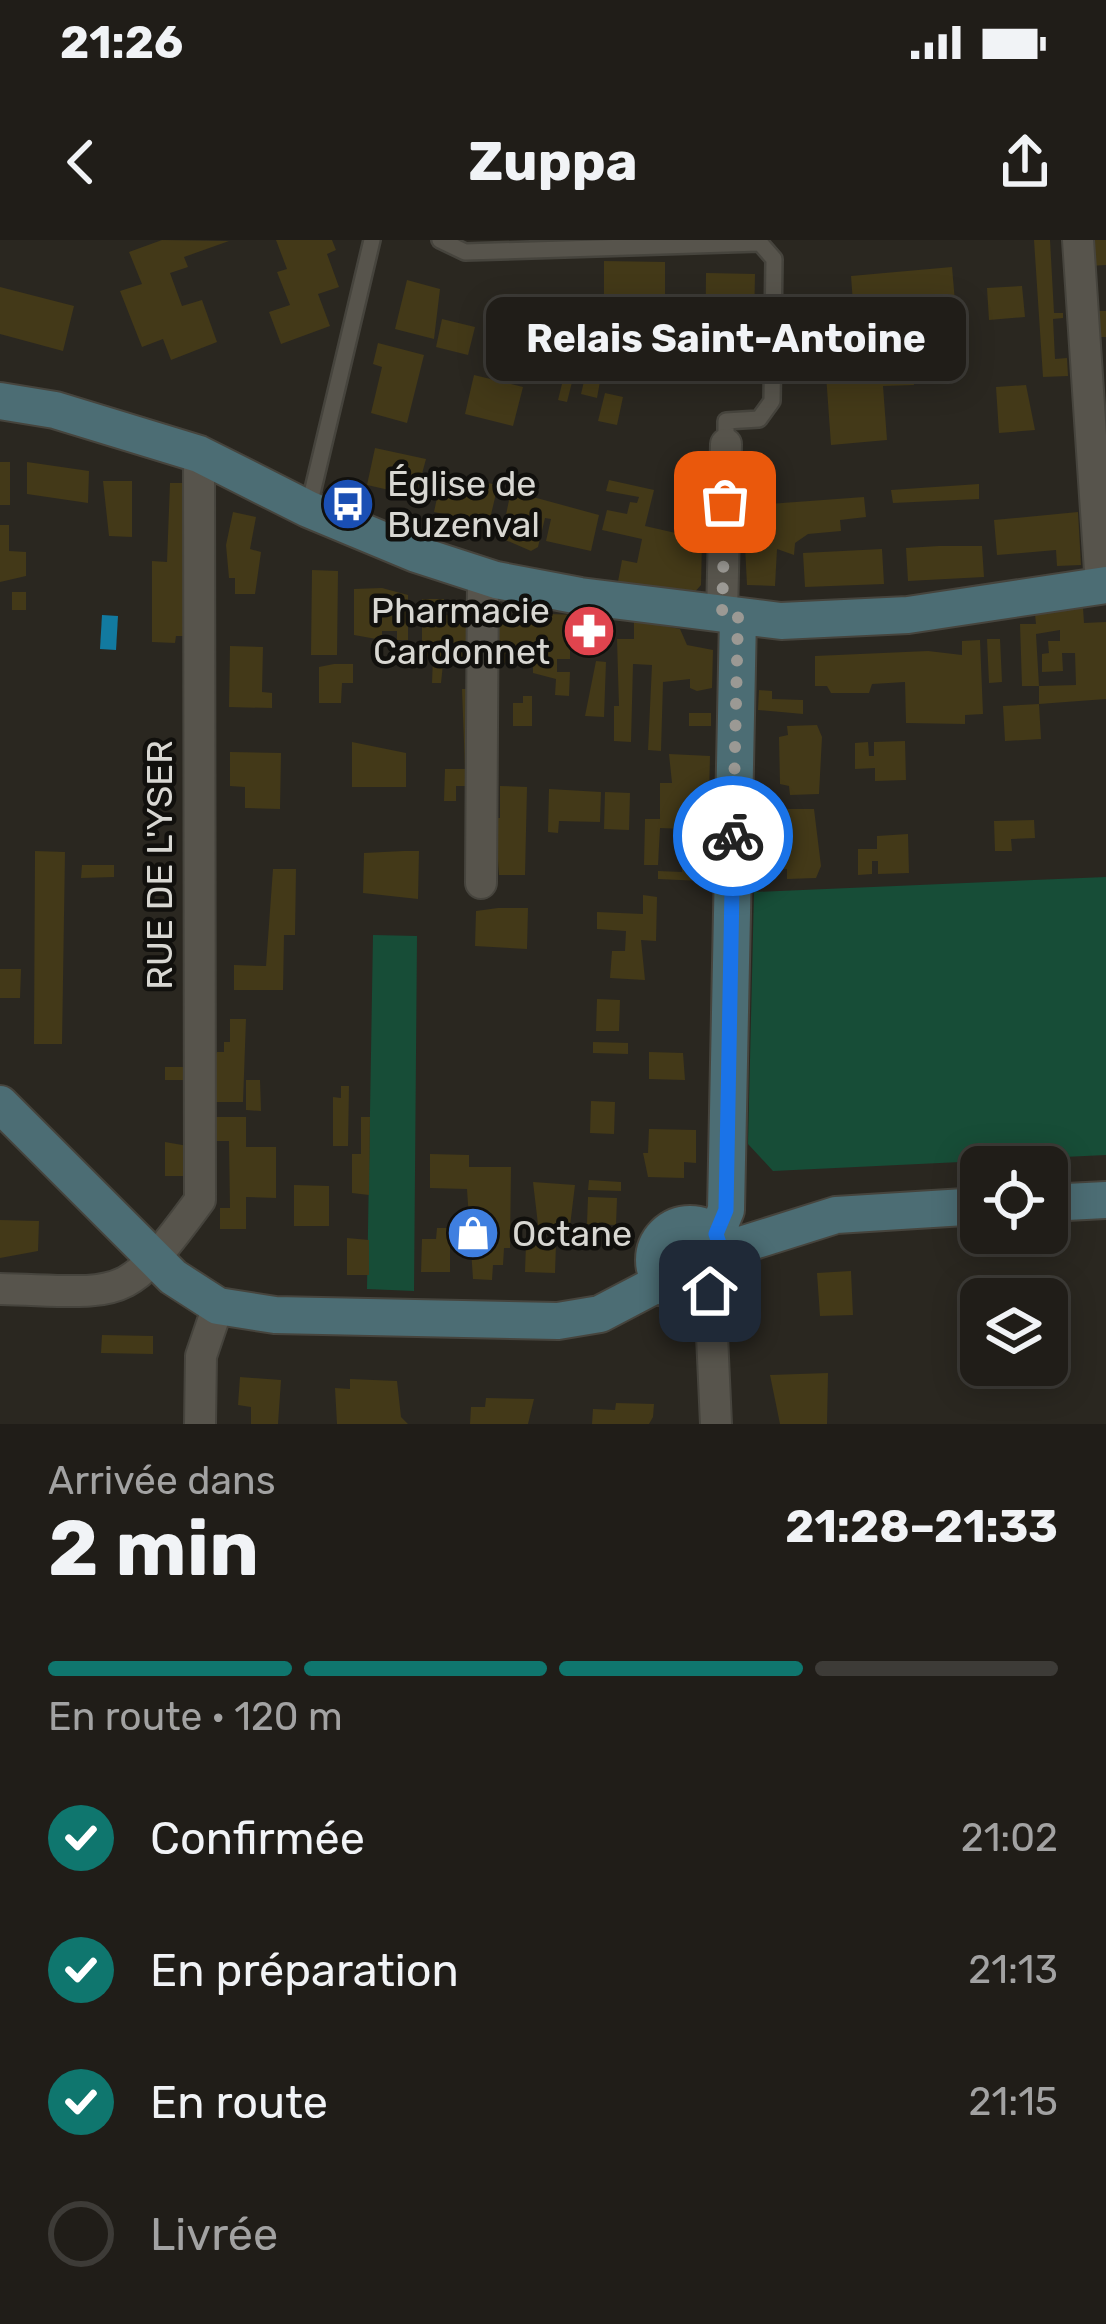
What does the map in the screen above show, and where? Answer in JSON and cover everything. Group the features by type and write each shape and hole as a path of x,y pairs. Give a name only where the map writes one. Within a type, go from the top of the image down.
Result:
{"street":[{"path":"0,401 56,410 199,454 308,509 483,576 781,621 908,615 1103,586 1078,240"},
{"path":"716,1424 710,1291 726,1265 720,1242 726,1210 734,792 726,444"},
{"name":"RUE DE L'YSER","path":"0,1289 113,1292 154,1260 200,1200 199,454"},
{"path":"482,883 483,576"},
{"path":"0,1104 154,1260 186,1288 218,1306 275,1315 558,1321 600,1314 661,1282"},
{"path":"1068,1202 1106,1200"},
{"path":"710,1291 683,1296 661,1282 654,1256 666,1233 692,1224 720,1242 836,1215 960,1207"},
{"path":"200,1424 201,1356 218,1306"}],"lane":[{"path":"308,509 372,240"},
{"path":"440,240 465,252 685,241 760,243 774,259 772,401 759,419 727,422 726,444"}],"green space":[{"path":"1106,877 1106,1155 1068,1157 1068,1146 960,1146 960,1162 773,1171 748,1144 754,892"},
{"path":"373,935 417,936 414,1291 367,1289"}],"water":[{"path":"102,615 118,616 116,650 100,649"}],"building":[{"path":"162,240 229,241 184,257 188,267 170,273 182,306 202,300 217,342 171,360 163,339 142,347 120,291 142,284 129,252"},
{"path":"276,240 332,240 336,250 327,254 339,287 318,294 330,326 281,344 269,312 290,305 277,272 287,269"},
{"path":"1034,240 1050,240 1054,313 1063,313 1063,318 1053,319 1055,359 1067,358 1068,376 1043,377"},
{"path":"1087,240 1106,240 1106,265 1089,266"},
{"path":"604,261 665,262 665,301 655,300 643,353 577,325 587,301 606,308"},
{"path":"952,267 961,371 913,374 914,385 883,386 887,440 831,445 823,332 855,330 851,276"},
{"path":"706,273 755,274 754,324 761,340 754,344 753,379 705,378"},
{"path":"407,280 440,289 434,339 395,329"},
{"path":"1022,286 1025,317 989,320 987,288"},
{"path":"0,287 74,306 63,351 0,334"},
{"path":"1092,311 1106,311 1106,337 1094,337"},
{"path":"442,319 475,327 468,355 436,347"},
{"path":"378,343 424,355 407,423 371,413 382,367 373,364"},
{"path":"565,372 574,374 567,402 558,400"},
{"path":"586,373 601,376 597,398 581,394"},
{"path":"474,375 523,387 513,426 465,414"},
{"path":"1026,385 1035,430 999,433 996,387"},
{"path":"605,393 623,397 617,425 598,421"},
{"path":"375,448 426,459 416,496 367,485"},
{"path":"0,462 10,462 10,505 0,505"},
{"path":"27,462 89,471 88,503 27,494"},
{"path":"442,474 498,485 489,523 434,512"},
{"path":"609,480 654,490 645,526 702,539 701,585 693,594 617,587 622,560 637,563 642,539 602,530 607,510 627,514 630,502 637,503 639,497 606,491"},
{"path":"103,481 132,481 132,537 109,536"},
{"path":"170,483 187,483 186,636 176,636 175,643 152,642 152,561 167,562"},
{"path":"979,484 979,499 893,503 891,490"},
{"path":"511,491 599,515 591,551 546,541 551,519 545,518 538,547 531,551 501,538"},
{"path":"864,497 866,517 840,520 841,531 808,534 795,543 794,555 777,549 775,586 747,585 743,506"},
{"path":"233,512 256,517 250,549 261,552 255,594 235,594 235,578 229,578 226,545"},
{"path":"1078,512 1081,565 1057,566 1056,550 997,555 994,520"},
{"path":"0,525 9,525 9,551 26,552 26,576 0,582"},
{"path":"982,546 984,577 908,581 906,548"},
{"path":"882,549 884,584 805,587 803,553"},
{"path":"312,570 338,571 337,655 311,655"},
{"path":"382,588 408,595 408,640 397,640 397,631 382,631 382,640 354,635 354,589"},
{"path":"12,592 26,592 26,610 12,610"},
{"path":"422,599 444,599 443,615 479,616 479,658 455,657 455,664 443,664 441,683 432,683 433,657 422,657"},
{"path":"1083,608 1084,623 1106,622 1106,699 1039,704 1039,686 1022,686 1020,624 1036,624 1035,614","holes":["1060,630 1060,641 1048,641 1049,653 1042,654 1042,672 1063,671 1062,653 1075,653 1076,685 1039,686 1036,634"]},
{"path":"549,614 607,616 606,647 570,646 570,659 557,659 557,672 570,672 569,696 555,695 556,679 533,673 533,654 505,654 505,663 491,662 491,622 534,617 534,624 548,625"},
{"path":"634,620 680,629 687,645 713,650 712,688 697,691 690,688 690,679 663,682 661,751 648,750 652,665 633,664 631,742 614,741 614,706 619,706 617,639 634,639"},
{"path":"987,639 1000,639 1002,682 989,683"},
{"path":"980,640 983,714 965,715 965,724 906,723 905,682 872,684 869,693 831,693 827,686 815,686 815,656 928,651 962,655 962,641"},
{"path":"230,646 263,647 262,692 272,693 272,708 229,707"},
{"path":"596,661 606,662 604,717 585,716"},
{"path":"353,664 353,683 342,683 341,703 319,703 319,667"},
{"path":"462,689 479,689 477,786 456,786 456,801 444,801 445,769 465,769"},
{"path":"759,690 772,691 772,699 803,700 803,714 758,710"},
{"path":"523,696 532,696 532,726 513,726 513,703 523,703"},
{"path":"1039,704 1041,739 1005,741 1003,706"},
{"path":"689,713 711,713 711,726 689,726"},
{"path":"817,725 822,737 819,794 790,795 789,786 780,784 779,737 788,735 787,726"},
{"path":"905,741 906,780 875,781 875,768 855,769 855,743 868,742 869,756 874,756 874,742"},
{"path":"352,742 406,753 406,787 352,787"},
{"path":"230,752 281,753 280,809 245,808 245,787 230,786"},
{"path":"669,754 710,756 708,830 660,828 658,865 644,865 645,819 660,819 660,783 672,783"},
{"path":"500,786 527,787 525,875 499,875 495,818 500,818"},
{"path":"549,789 601,792 600,822 559,821 558,833 548,832"},
{"path":"605,792 630,793 629,830 604,829"},
{"path":"785,809 814,809 821,866 816,878 787,879 787,869 778,868 776,821 785,819"},
{"path":"1034,820 1035,838 1011,839 1012,851 995,851 994,821"},
{"path":"908,834 909,873 878,874 878,861 872,861 872,874 858,875 858,849 877,849 877,836"},
{"path":"683,844 696,845 696,862 703,862 702,881 658,879 658,871 682,872"},
{"path":"35,851 65,852 62,1044 34,1044"},
{"path":"419,851 418,899 363,893 364,853"},
{"path":"82,865 114,865 114,877 81,878"},
{"path":"273,869 296,869 295,935 284,935 283,990 234,990 234,965 266,966"},
{"path":"643,895 657,897 656,941 641,940 645,980 610,978 612,951 625,951 626,931 597,929 597,912 643,914"},
{"path":"528,908 527,949 475,946 476,911"},
{"path":"0,969 21,969 20,998 0,998"},
{"path":"597,999 620,1000 619,1031 596,1031"},
{"path":"230,1019 246,1019 243,1102 214,1102 213,1061 217,1052 224,1052 224,1042 230,1042"},
{"path":"593,1042 628,1043 628,1054 593,1053"},
{"path":"649,1052 683,1053 685,1080 649,1079"},
{"path":"165,1067 188,1067 188,1080 165,1080"},
{"path":"246,1080 260,1080 261,1111 246,1110"},
{"path":"341,1086 349,1086 348,1146 333,1146 333,1097 341,1098"},
{"path":"591,1101 615,1102 614,1134 590,1133"},
{"path":"213,1117 246,1117 246,1147 276,1147 276,1198 246,1197 246,1229 220,1229 220,1208 230,1208 229,1141 214,1141"},
{"path":"361,1117 370,1117 369,1195 352,1193 352,1154 361,1154"},
{"path":"649,1129 696,1130 696,1163 684,1162 684,1178 648,1177 643,1153 648,1153"},
{"path":"165,1142 188,1146 188,1176 165,1176"},
{"path":"430,1154 469,1155 469,1167 511,1167 510,1248 504,1248 503,1265 493,1265 492,1280 473,1279 467,1189 430,1188"},
{"path":"589,1180 621,1182 621,1191 588,1190"},
{"path":"533,1182 575,1185 569,1234 539,1233"},
{"path":"294,1185 329,1186 329,1226 294,1226"},
{"path":"588,1197 617,1198 616,1225 587,1224"},
{"path":"0,1220 39,1221 38,1251 0,1258"},
{"path":"437,1228 450,1228 450,1272 421,1272 422,1239 436,1239"},
{"path":"347,1238 369,1240 369,1275 347,1275"},
{"path":"526,1243 556,1244 555,1273 525,1272"},
{"path":"851,1271 853,1315 820,1316 817,1273"},
{"path":"102,1335 153,1336 153,1354 101,1353"},
{"path":"828,1373 827,1424 780,1424 770,1375"},
{"path":"240,1377 281,1380 278,1424 251,1424 251,1407 238,1405"},
{"path":"350,1379 397,1381 401,1417 408,1424 337,1424 335,1388 350,1389"},
{"path":"486,1398 534,1399 528,1424 470,1424 471,1407 485,1407"},
{"path":"616,1403 654,1404 653,1417 649,1424 592,1424 593,1409 615,1410"}],"way so far":[{"path":"725,502 722,615 738,617 733,836"}],"place":[{"name":"Relais Saint-Antoine","path":"725,502"},
{"name":"Église de Buzenval","path":"348,504"},
{"name":"Pharmacie Cardonnet","path":"589,631"},
{"name":"Octane","path":"473,1233"}],"route":[{"path":"710,1291 721,1280 726,1265 725,1250 716,1234 726,1210 733,836"}]}
